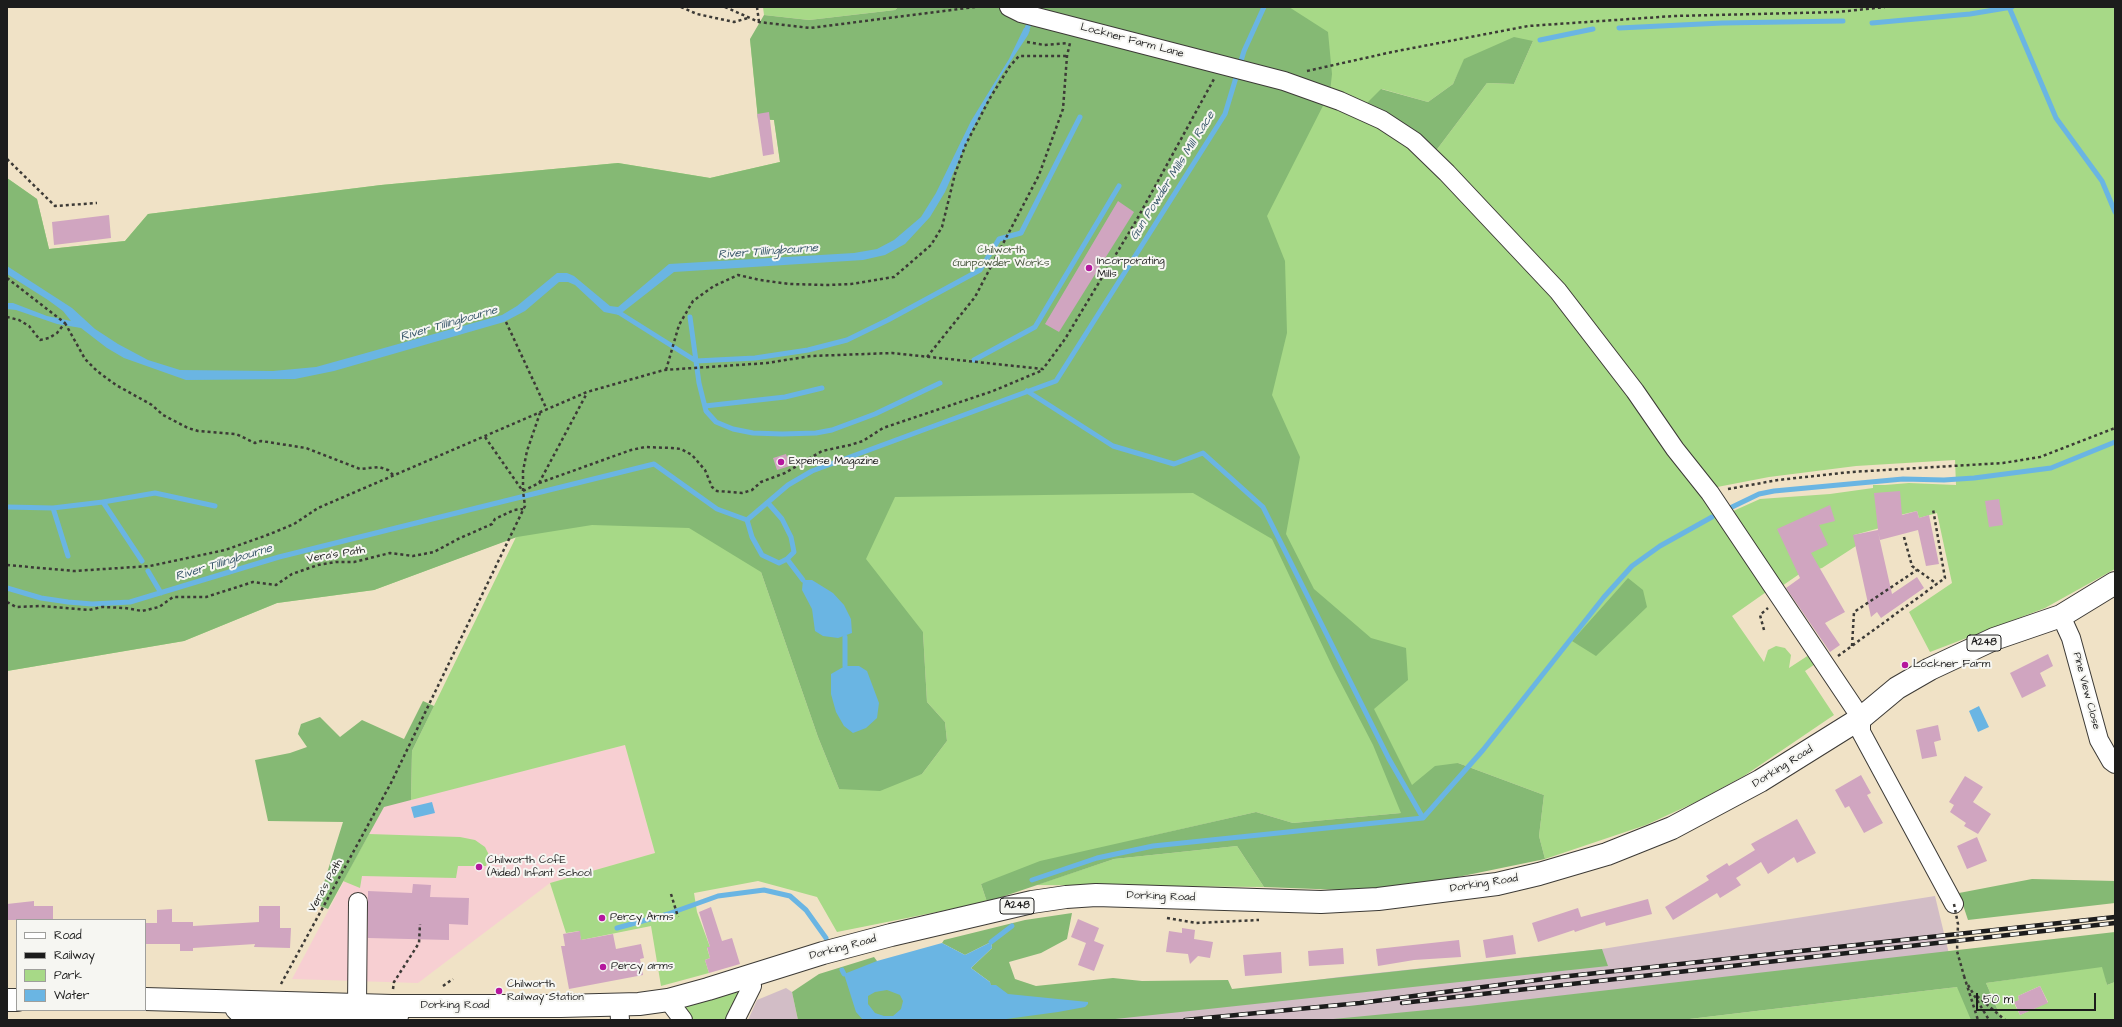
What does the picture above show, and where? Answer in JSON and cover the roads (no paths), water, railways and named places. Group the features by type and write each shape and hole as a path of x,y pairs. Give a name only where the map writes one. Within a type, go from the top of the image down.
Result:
{"main road":[{"name":"Dorking Road","path":"146,999 231,1001 328,1010 357,1005 396,1011 620,1013 891,935 1032,902 1096,894 1321,902 1348,901 1378,899 1497,884 1539,874 1607,854 1672,828 1760,781 1861,723 1897,688 1962,653 2061,616 2115,583"}],"street":[{"name":"Lockner Farm Lane","path":"1015,10 1043,19 1075,35 1222,64 1284,82 1340,101 1382,120 1414,141 1447,173 1558,291 1635,391 1674,449 1710,493 1826,665 1861,723"},
{"name":"Pine View Close","path":"2061,616 2071,638 2099,740 2111,762 2115,764"},
{"path":"1861,723 1861,732 1954,904"},
{"path":"357,1005 358,902"},
{"path":"735,1020 752,986 748,976"},
{"path":"668,1000 683,1020"},
{"path":"328,1010 396,1011"}],"water":[{"path":"1024,28 1030,30 1028,35 999,79 972,130 945,192 930,217 905,244 885,255 863,260 674,272 619,315 604,312 575,285 568,282 559,282 525,311 504,322 334,371 295,379 186,380 124,358 107,348 81,328 57,324 16,310 7,309 7,303 13,303 47,316 71,321 63,311 7,274 7,266 72,308 95,329 118,344 148,360 180,370 273,371 316,367 502,315 517,306 557,273 567,273 574,276 610,306 618,307 669,264 854,253 877,249 894,240 921,217 936,193 971,121 1009,59"},
{"path":"803,580 812,580 833,593 844,605 851,619 852,633 838,638 823,636 815,631 812,609 802,590"},
{"path":"845,666 859,666 867,671 879,703 877,718 866,728 853,733 844,726 836,712 831,694 831,674"},
{"path":"1979,706 1989,727 1978,732 1969,711"},
{"path":"432,802 435,813 414,818 411,807"},
{"path":"991,942 992,948 971,968 990,982 991,985 996,985 1008,994 1088,1002 1088,1004 1085,1007 1058,1012 999,1020 863,1020 856,1012 844,974 877,961 942,943 965,955","holes":["887,990 900,995 903,1001 901,1009 893,1016 884,1016 875,1013 868,1004 868,996 875,992"]}],"waterway":[{"name":"River Tillingbourne","path":"1024,36 1036,7"},
{"name":"River Tillingbourne","path":"7,588 41,598 68,602 92,604 130,602 279,557 654,464 717,509 747,520 788,485 812,471 1056,381 1225,114 1244,51 1264,7"},
{"path":"2009,7 2056,118 2102,181 2115,212"},
{"path":"1872,23 1970,14 2012,7"},
{"path":"1619,28 1722,23 1843,21"},
{"path":"1540,40 1593,29"},
{"path":"618,312 696,361 755,358 808,350 847,340 888,320 980,270 999,239 1021,233 1080,117"},
{"path":"974,360 1035,327 1119,186"},
{"path":"690,317 699,383 706,411 716,422 733,429 753,433 782,434 816,433 832,430 875,414 940,383"},
{"path":"705,406 785,397 822,388"},
{"path":"1027,391 1113,446 1174,464 1203,453 1263,507 1389,759 1423,818"},
{"path":"1730,508 1759,494 1774,491 1903,479 1944,480 1974,478 2051,468 2115,442"},
{"path":"103,502 155,493 215,506"},
{"name":"River Tillingbourne","path":"7,507 53,508 103,502 142,561"},
{"path":"768,503 782,519 791,537 794,552 787,559"},
{"name":"River Tillingbourne","path":"53,508 68,556"},
{"path":"1032,880 1097,858 1153,846 1423,818 1483,750 1604,597 1632,566 1660,546 1712,517"},
{"path":"747,520 752,537 762,555 779,563 787,559 803,580"},
{"name":"River Tillingbourne","path":"148,571 161,593"},
{"path":"845,637 845,666"},
{"path":"617,928 668,914 718,896 764,890 790,896 806,910 826,938"},
{"path":"991,942 1012,926"},
{"path":"842,970 844,974"}],"railway":[{"path":"1185,1020 1360,1003 1560,977 2115,917"},
{"path":"1402,1003 2115,923"}],"place":[{"name":"Incorporating Mills","path":"1089,268"},
{"name":"Expense Magazine","path":"781,462"},
{"name":"Lockner Farm","path":"1905,665"},
{"name":"Chilworth CofE (Aided) Infant School","path":"479,867"},
{"name":"Percy Arms","path":"602,918"},
{"name":"Percy arms","path":"603,967"},
{"name":"Chilworth Railway Station","path":"499,991"}],"water label":[{"name":"Gun Powder Mills Mill Race","path":"1173,176"}],"park label":[{"name":"Chilworth Gunpowder Works","path":"1001,257"}]}
